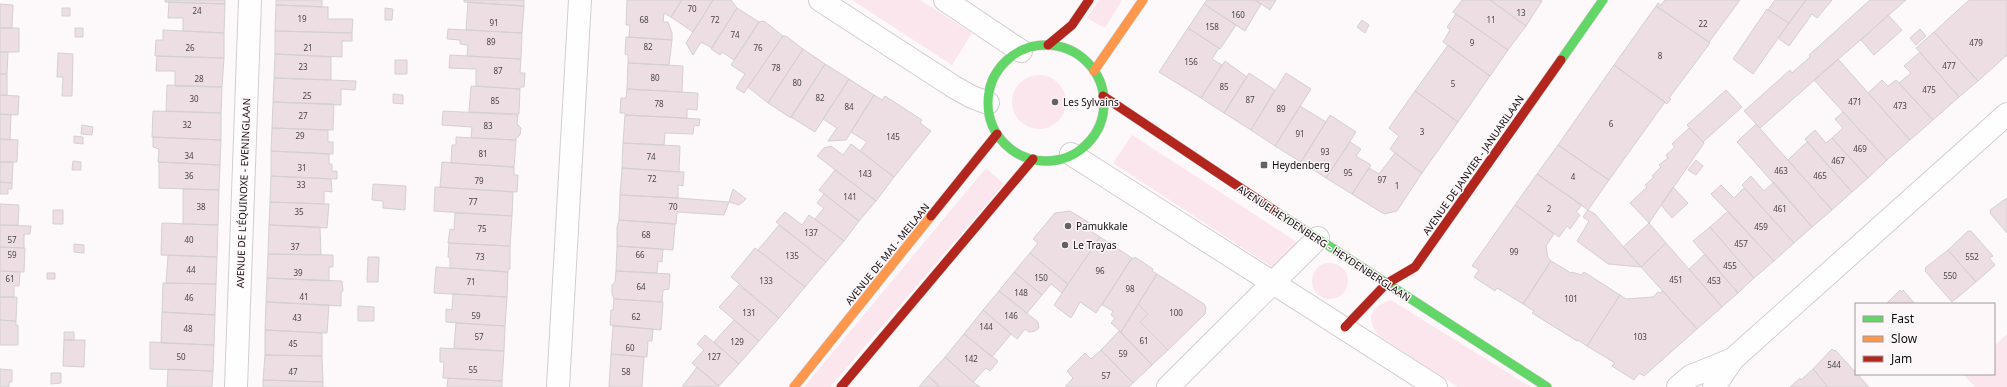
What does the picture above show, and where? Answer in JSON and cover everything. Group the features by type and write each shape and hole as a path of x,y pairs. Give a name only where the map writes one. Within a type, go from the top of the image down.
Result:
{"street":[{"name":"AVENUE DE L'ÉQUINOXE - EVENINGLAAN","path":"236,387 250,0"},
{"path":"558,387 580,0"},
{"path":"820,0 954,87 972,97 988,103"},
{"path":"945,0 1021,51"},
{"path":"1048,45 1064,34 1075,23 1089,0"},
{"path":"1094,71 1144,0"},
{"name":"AVENUE DE JANVIER - JANUARILAAN","path":"1345,327 1386,284 1415,267 1603,0"},
{"path":"1048,45 1059,46 1074,52 1088,63 1102,87 1104,96 1103,110 1099,124 1093,136 1083,147 1071,154 1052,160 1033,159 1019,154 1007,145 997,134 989,114 989,90 994,78 1010,58 1021,51 1034,46 1048,45"},
{"name":"AVENUE HEYDENBERG - HEYDENBERGLAAN","path":"1104,96 1116,106 1386,284 1547,387"},
{"path":"1714,387 1733,359 2007,114"},
{"name":"AVENUE DE MAI - MEILAAN","path":"794,387 997,134"},
{"path":"1071,154 1273,285 1345,327 1436,387"},
{"path":"841,387 1033,159"},
{"path":"1168,387 1273,285 1318,238"},
{"path":"1678,387 1691,376 1733,359"}],"shaded area":[{"path":"852,0 920,0 972,33 952,65"},
{"path":"1099,0 1122,0 1105,28 1087,18"},
{"path":"1039,75 1049,77 1058,83 1064,92 1066,102 1064,112 1058,121 1049,127 1039,129 1029,127 1020,121 1014,112 1012,102 1014,92 1020,83 1029,77"},
{"path":"1132,135 1297,242 1278,271 1113,163"},
{"path":"986,168 1004,184 830,387 804,387"},
{"path":"1330,263 1343,268 1348,281 1343,294 1330,299 1317,294 1312,281 1317,268"},
{"path":"1391,300 1531,387 1458,387 1379,336 1372,324 1372,314 1378,306"},
{"path":"2007,334 2007,387 1975,387 1964,375 1995,375 1995,345"}],"building":[{"path":"165,0 225,0 225,4 165,2"},
{"path":"276,0 322,0 322,7 276,5"},
{"path":"464,0 524,0 524,6 464,2"},
{"path":"627,0 682,0 671,17 664,13 663,22 668,22 672,33 672,40 629,37 630,25 626,25"},
{"path":"682,0 713,0 693,32 671,17"},
{"path":"713,0 731,0 737,8 712,48 701,42 693,55 686,43"},
{"path":"1207,0 1255,0 1261,4 1245,31 1204,4"},
{"path":"1255,0 1276,0 1270,10"},
{"path":"1462,0 1490,0 1526,26 1508,50 1453,12"},
{"path":"1490,0 1541,0 1542,1 1526,26"},
{"path":"1665,0 1740,0 1709,42 1656,6 1658,3 1661,5"},
{"path":"1775,0 1806,0 1789,23 1768,10"},
{"path":"1806,0 1832,0 1817,18 1812,14 1789,46 1778,38"},
{"path":"1870,0 1906,0 1760,128 1744,111 1790,70 1792,73 1810,57 1809,55"},
{"path":"1969,0 2007,0 2007,55 1978,81 1934,32"},
{"path":"169,2 225,4 224,33 183,31 183,18 168,18"},
{"path":"468,2 524,6 522,33 466,30"},
{"path":"0,4 13,5 12,28 0,28"},
{"path":"1204,4 1236,25 1220,49 1188,28"},
{"path":"276,5 328,7 328,19 353,19 352,33 275,31"},
{"path":"1656,6 1710,43 1669,98 1671,99 1667,104 1614,65"},
{"path":"62,8 70,8 70,16 62,16"},
{"path":"385,8 393,9 392,20 385,20"},
{"path":"737,8 759,22 734,60 722,52 720,55 711,49"},
{"path":"1767,9 1789,23 1753,74 1733,59"},
{"path":"1456,14 1508,50 1490,76 1443,42 1450,30 1447,27"},
{"path":"1888,15 1902,30 1874,55 1861,40"},
{"path":"1362,20 1369,25 1365,33 1357,27"},
{"path":"764,21 783,36 744,93 736,88 745,74 731,65 759,22"},
{"path":"0,28 19,28 19,52 0,52"},
{"path":"75,28 83,28 83,37 75,37"},
{"path":"1188,28 1219,48 1212,59 1222,65 1201,98 1159,72"},
{"path":"448,29 522,33 521,59 467,56 468,45 460,44 460,40 447,39"},
{"path":"1920,29 1926,36 1916,45 1910,38"},
{"path":"163,30 224,33 224,58 155,56 156,40 163,40"},
{"path":"275,31 352,33 352,41 342,41 342,57 275,54"},
{"path":"1934,32 1978,81 1959,97 1916,48"},
{"path":"783,36 786,36 803,49 768,103 748,87"},
{"path":"626,37 672,40 669,65 628,63 628,55 625,54"},
{"path":"1448,45 1490,76 1458,122 1415,91"},
{"path":"803,49 825,64 791,118 768,103"},
{"path":"0,52 8,52 7,74 0,74"},
{"path":"1920,52 1959,97 1933,120 1899,83 1911,73 1904,66"},
{"path":"58,53 73,54 72,96 62,96 63,77 57,77"},
{"path":"275,54 331,57 331,80 274,78"},
{"path":"450,55 521,59 520,73 525,73 524,87 520,87 520,89 476,86 476,69 449,68"},
{"path":"157,56 224,58 222,87 175,86 175,71 156,71"},
{"path":"1838,59 1910,140 1887,160 1814,80"},
{"path":"395,60 407,60 407,74 395,74"},
{"path":"1225,61 1247,77 1224,113 1201,98"},
{"path":"628,63 683,66 682,92 627,89"},
{"path":"825,64 849,79 815,132 791,117"},
{"path":"1614,65 1665,102 1609,180 1558,145"},
{"path":"1249,73 1275,90 1251,130 1224,113"},
{"path":"1286,73 1311,89 1275,146 1251,130"},
{"path":"0,74 7,74 7,95 0,95"},
{"path":"274,78 356,81 355,90 341,89 341,105 273,102"},
{"path":"849,79 874,95 846,140 828,141 837,128 823,119"},
{"path":"1882,80 1888,86 1896,80 1933,120 1910,140 1868,93"},
{"path":"167,85 222,87 221,113 166,111"},
{"path":"471,86 520,89 519,114 469,112"},
{"path":"627,89 698,93 697,110 687,109 687,118 625,115 625,113 620,113 621,98 626,98"},
{"path":"1726,90 1742,107 1703,142 1687,125"},
{"path":"1415,91 1458,122 1422,173 1390,149 1399,136 1389,128"},
{"path":"393,94 403,95 403,104 393,103"},
{"path":"0,95 19,96 18,115 0,114"},
{"path":"874,95 882,100 885,96 922,120 920,123 931,131 894,177 860,151 867,142 851,132"},
{"path":"273,102 334,104 333,130 272,128"},
{"path":"1300,106 1326,122 1301,162 1275,146"},
{"path":"153,111 221,113 221,140 152,137"},
{"path":"443,111 518,115 517,124 521,128 520,135 516,138 516,140 471,138 472,127 442,125"},
{"path":"1843,112 1887,160 1868,178 1832,138 1843,128 1835,119"},
{"path":"0,114 11,115 10,140 0,139"},
{"path":"625,115 700,119 699,126 694,125 693,134 665,133 664,145 623,143"},
{"path":"1330,115 1356,132 1326,178 1301,162"},
{"path":"1756,124 1832,210 1812,227 1737,142"},
{"path":"82,125 93,127 92,135 81,134"},
{"path":"272,128 328,130 328,142 333,142 333,154 271,151"},
{"path":"1689,128 1704,143 1649,223 1630,203 1647,187 1645,185 1654,177 1652,176 1661,167 1659,165 1668,158 1666,155 1675,147 1672,144"},
{"path":"1815,130 1826,143 1832,138 1868,178 1852,192 1805,139"},
{"path":"74,136 83,137 83,144 74,143"},
{"path":"153,137 221,140 220,165 158,162 159,149 153,147"},
{"path":"456,137 516,140 514,167 451,163 452,145 456,145"},
{"path":"0,139 18,140 17,162 0,162"},
{"path":"1350,142 1361,149 1356,156 1371,165 1352,194 1326,178"},
{"path":"1807,142 1852,192 1832,210 1788,160"},
{"path":"623,143 680,146 679,172 622,168"},
{"path":"851,144 894,177 876,201 817,156 824,148 831,146 843,155"},
{"path":"1558,145 1609,180 1588,210 1537,174"},
{"path":"271,151 329,154 329,164 332,164 332,171 337,171 337,179 271,176"},
{"path":"1395,153 1422,173 1397,211 1384,214 1352,194 1369,168 1379,174"},
{"path":"1696,160 1703,166 1696,175 1688,170"},
{"path":"73,161 81,162 81,170 72,170"},
{"path":"0,162 13,162 12,183 0,182"},
{"path":"159,162 220,165 219,190 159,188"},
{"path":"442,162 514,167 514,175 518,175 517,192 440,187"},
{"path":"622,168 684,172 683,186 678,185 678,198 620,195"},
{"path":"835,170 876,201 859,221 819,190"},
{"path":"1537,174 1582,205 1576,212 1580,215 1570,229 1567,226 1559,237 1515,205"},
{"path":"271,176 331,179 332,192 324,191 324,204 270,202"},
{"path":"1751,176 1764,191 1774,182 1812,227 1794,243 1742,185"},
{"path":"0,182 12,183 12,189 8,189 8,194 0,194"},
{"path":"373,184 406,186 405,210 383,208 383,201 372,200"},
{"path":"1721,185 1734,198 1744,188 1794,243 1774,261 1711,194"},
{"path":"435,187 513,192 512,216 434,211"},
{"path":"1673,187 1688,203 1672,218 1661,205"},
{"path":"183,189 219,190 218,225 183,224"},
{"path":"733,189 746,199 739,205 729,202"},
{"path":"824,194 859,221 844,241 815,219 824,208 817,203"},
{"path":"620,195 729,202 724,215 677,212 676,224 619,220"},
{"path":"2007,198 2007,233 1990,213 1990,210"},
{"path":"270,202 329,204 327,228 269,225"},
{"path":"0,204 19,205 18,225 0,225"},
{"path":"1515,205 1554,234 1546,246 1548,258 1551,261 1523,304 1497,288 1495,291 1474,277 1479,270 1472,266"},
{"path":"53,210 63,210 63,224 53,224"},
{"path":"1588,210 1595,214 1641,267 1608,264 1577,241 1589,221 1583,217"},
{"name":"Le Trayas","path":"1070,211 1093,225 1089,230 1100,237 1068,284 1030,253 1038,243 1033,239 1055,213"},
{"path":"1728,211 1774,261 1754,278 1710,227"},
{"path":"785,212 802,225 809,215 844,241 826,262 776,222"},
{"path":"455,213 512,216 510,246 448,243 450,229 454,230"},
{"path":"619,220 675,224 673,250 617,246 617,227"},
{"path":"162,223 218,225 217,257 161,255"},
{"path":"1649,223 1666,243 1641,267 1623,247"},
{"path":"0,225 31,226 30,234 24,234 24,248 0,247"},
{"path":"269,225 320,227 321,255 268,254"},
{"path":"779,225 826,262 805,287 758,250"},
{"path":"1710,227 1754,278 1738,293 1693,241"},
{"path":"1968,231 1971,231 1993,256 1989,258 1995,265 1976,282 1948,250"},
{"path":"1100,237 1132,258 1096,313 1080,302 1071,318 1054,305"},
{"path":"449,243 510,246 510,269 508,269 508,272 450,268 450,258 448,257"},
{"path":"1666,243 1722,307 1697,329 1641,267"},
{"path":"74,244 84,245 84,253 74,252"},
{"path":"617,246 663,249 662,262 658,261 657,273 616,271"},
{"path":"0,247 25,248 24,272 0,271"},
{"path":"755,248 805,287 779,318 731,277"},
{"path":"1948,250 1976,282 1952,302 1925,271 1925,268"},
{"path":"1030,253 1068,284 1062,293 1051,284 1042,295 1014,272"},
{"path":"268,254 333,255 333,267 329,267 329,281 267,278"},
{"path":"1705,254 1738,293 1722,307 1689,269"},
{"path":"168,255 217,257 216,284 166,283"},
{"path":"368,257 379,257 378,282 367,282"},
{"path":"1135,257 1153,269 1152,271 1157,274 1121,332 1111,323 1115,318 1111,315 1113,311 1102,305 1132,258 1134,259"},
{"path":"1551,261 1571,273 1581,275 1584,272 1620,295 1587,346 1532,313 1534,311 1523,304"},
{"path":"436,267 508,272 507,297 434,293"},
{"path":"0,271 20,272 19,286 14,286 14,297 0,297"},
{"path":"616,271 670,274 669,289 663,290 662,302 614,299 612,294 612,285 615,282"},
{"path":"1014,272 1042,295 1027,313 999,291"},
{"path":"47,273 55,273 55,279 47,279"},
{"path":"1157,274 1204,304 1206,308 1205,314 1168,350 1140,322 1148,314 1138,304"},
{"path":"267,278 342,281 343,291 341,292 341,306 266,302"},
{"path":"163,283 216,284 215,315 162,312"},
{"path":"739,285 779,318 759,341 719,307"},
{"path":"1900,290 1901,292 1903,290 1914,303 1887,303"},
{"path":"999,291 1038,322 1039,328 1035,331 1029,332 1025,329 1017,339 983,310"},
{"path":"1663,291 1697,329 1644,376 1639,373 1634,380 1612,366 1615,363 1587,346 1620,295 1626,299 1653,297 1658,292 1660,293"},
{"path":"453,294 507,297 505,326 446,322 446,309 452,310"},
{"path":"0,297 17,297 16,321 0,320"},
{"path":"614,299 663,302 661,330 610,325 611,310 613,310"},
{"path":"266,302 329,305 327,333 265,330"},
{"path":"1138,304 1148,314 1140,322 1168,350 1152,365 1121,332"},
{"path":"358,306 374,307 374,321 358,321"},
{"path":"983,310 1011,334 992,357 964,334"},
{"path":"162,312 215,315 214,345 161,343"},
{"path":"0,320 16,321 16,326 18,325 18,345 0,345"},
{"path":"734,320 759,341 739,364 714,342"},
{"path":"456,323 505,326 504,351 454,348"},
{"path":"613,326 653,329 652,341 648,341 647,357 611,354"},
{"path":"265,330 322,333 322,356 265,355"},
{"path":"1119,331 1152,365 1133,383 1101,350"},
{"path":"64,332 74,332 74,340 64,340"},
{"path":"964,334 998,361 990,371 986,368 973,382 945,357"},
{"path":"705,335 739,364 719,386 692,363 704,350 697,344"},
{"path":"64,340 85,340 84,367 63,366"},
{"path":"150,342 214,345 213,371 150,369"},
{"path":"440,348 504,351 502,381 443,378 444,362 440,362"},
{"path":"1832,349 1834,351 1835,350 1855,372 1855,375 1858,375 1869,387 1828,387 1813,369"},
{"path":"1101,350 1133,383 1129,387 1065,387 1073,378 1067,371 1085,353 1091,359"},
{"path":"611,354 644,357 642,387 609,387"},
{"path":"265,355 322,356 323,382 263,380"},
{"path":"945,357 980,387 940,387 928,376"},
{"path":"697,367 719,386 682,387"},
{"path":"0,369 12,370 12,382 9,382 9,387 0,387"},
{"path":"168,369 213,371 212,387 167,387"},
{"path":"1813,369 1828,387 1790,387 1800,378 1801,380"},
{"path":"51,373 61,373 61,383 51,384"},
{"path":"928,376 940,387 919,387"},
{"path":"448,378 502,381 502,387 447,387"},
{"path":"263,380 323,382 323,387 263,387"}],"traffic: fast":[{"path":"1561,60 1603,0"},
{"path":"1046,45 1068,50 1087,62 1099,81 1104,103 1099,125 1087,144 1068,156 1046,161 1024,156 1005,144 993,125 988,103 993,81 1005,62 1024,50 1046,45"},
{"path":"1275,211 1547,387"}],"traffic: slow":[{"path":"1094,71 1143,0"},
{"path":"794,387 931,216"}],"traffic: jam":[{"path":"1048,45 1072,25 1089,0"},
{"path":"1345,327 1386,284 1415,267 1561,60"},
{"path":"1103,96 1275,211"},
{"path":"931,216 997,134"},
{"path":"841,387 1033,159"}],"place":[{"name":"Les Sylvains","path":"1055,102"},
{"name":"Heydenberg","path":"1264,165"},
{"name":"Pamukkale","path":"1068,226"},
{"name":"Le Trayas","path":"1065,245"}]}
